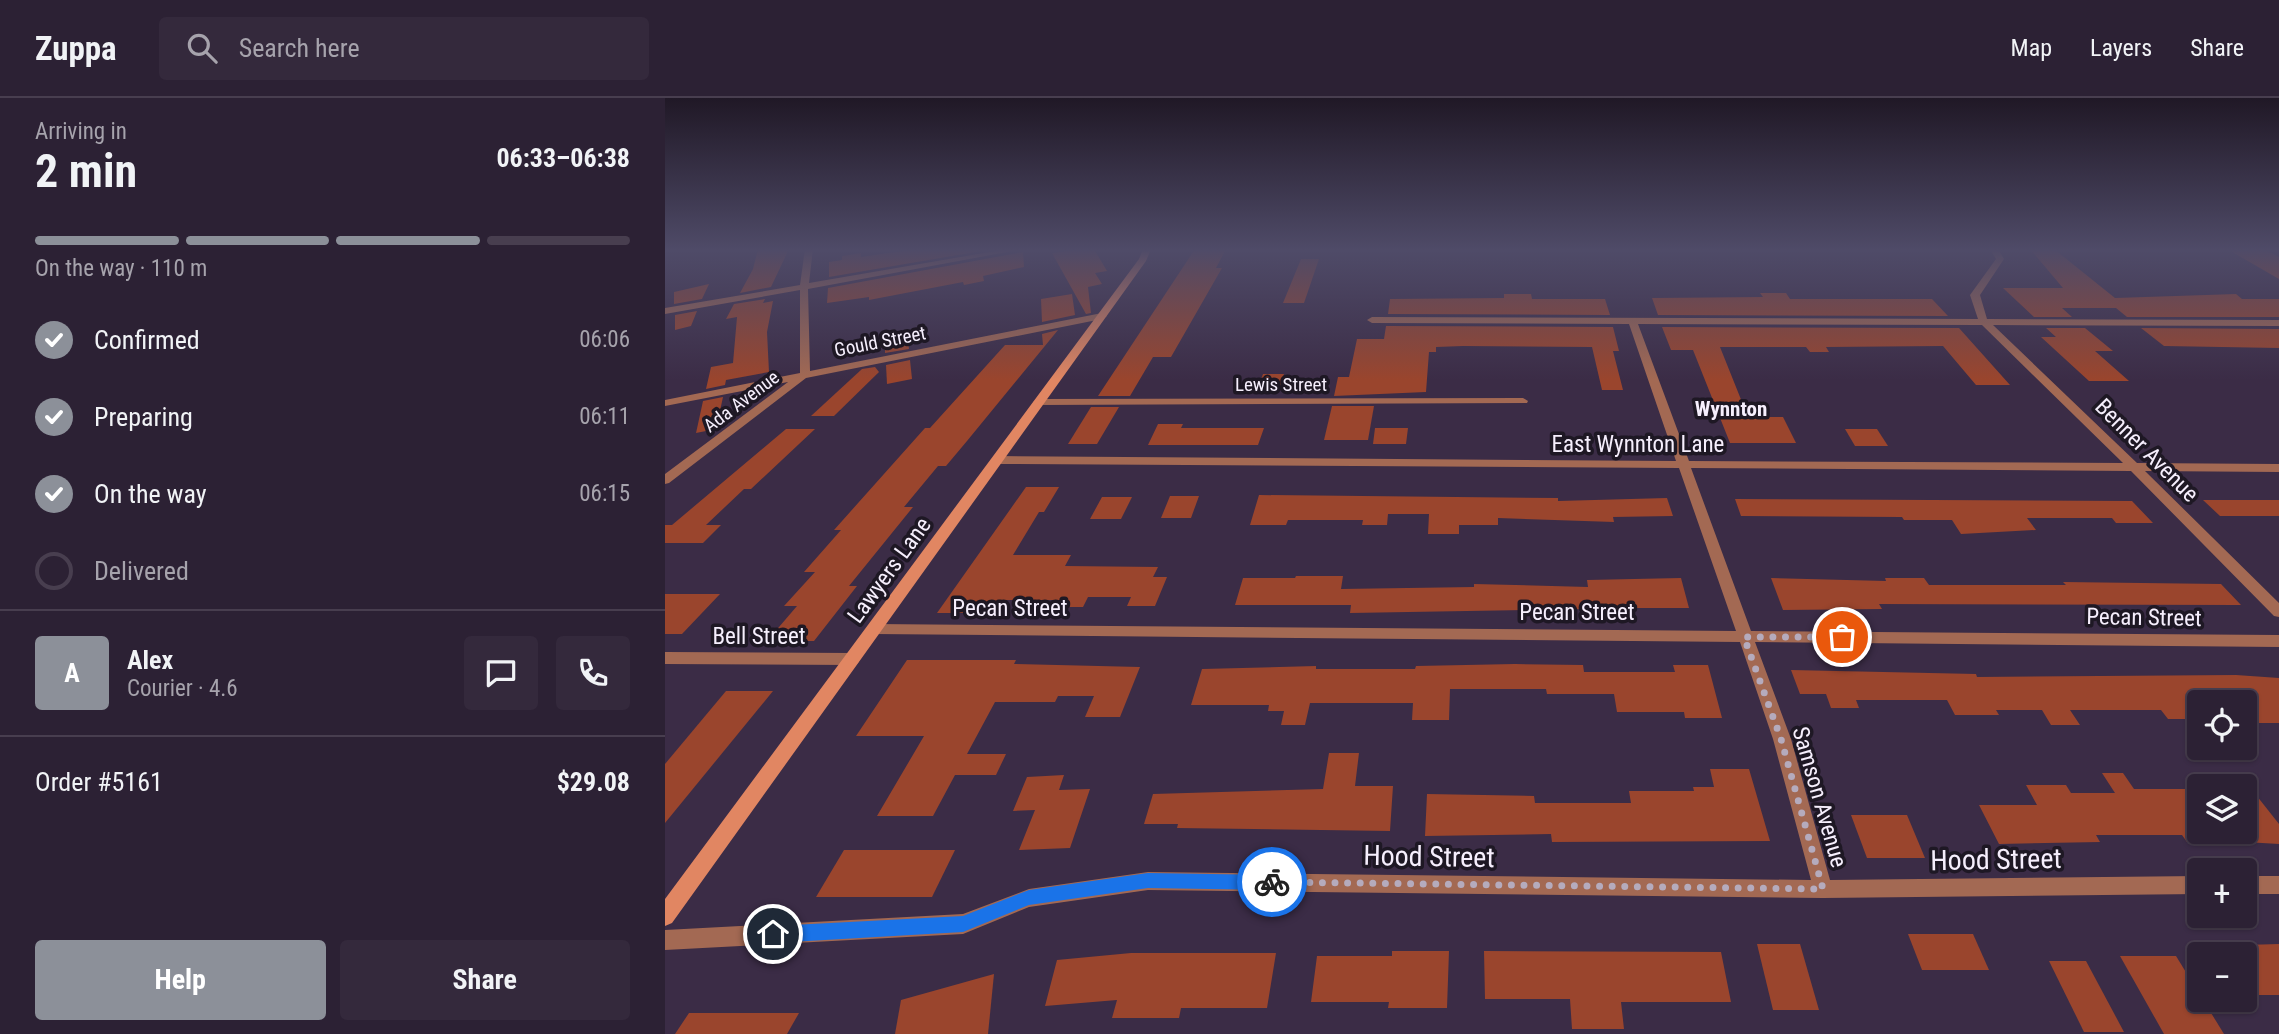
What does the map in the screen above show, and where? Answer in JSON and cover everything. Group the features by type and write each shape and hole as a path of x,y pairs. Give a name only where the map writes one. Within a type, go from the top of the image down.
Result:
{"street":[{"path":"665,311 776,293"},
{"name":"Ada Avenue","path":"665,480 805,374 804,293"},
{"name":"Lawyers Lane","path":"665,916 1119,293"},
{"path":"1976,293 1983,321"},
{"name":"Gould Street","path":"665,403 1102,316"},
{"path":"1372,320 2279,323"},
{"name":"Benner Avenue","path":"1983,321 2136,468 2279,612"},
{"name":"Samson Avenue","path":"1633,322 1781,739 1823,889"},
{"name":"Lewis Street","path":"1039,402 1523,401"},
{"name":"East Wynnton Lane","path":"997,460 2279,468"},
{"name":"Pecan Street","path":"874,629 2279,641"},
{"name":"Bell Street","path":"665,658 852,659"},
{"name":"Hood Street","path":"665,940 963,924 1029,898 1148,881 1823,889 2187,885"},
{"path":"2257,885 2279,885"}],"building":[{"path":"674,293 705,293 702,299 674,304"},
{"path":"828,293 907,293 869,300 869,297 827,303"},
{"path":"1074,293 1089,293 1091,313 1086,314"},
{"path":"1166,293 1208,293 1171,357 1153,357 1130,396 1098,396"},
{"path":"1287,293 1308,293 1304,303 1283,303"},
{"path":"1760,293 1786,293 1790,299 1932,299 1948,316 1658,315 1652,298 1763,297"},
{"path":"2008,293 2108,293 2115,298 2236,294 2242,299 2279,299 2279,317 2127,317 2116,308 2062,308 2072,317 2034,317"},
{"path":"1072,294 1075,315 1042,322 1041,299"},
{"path":"1504,294 1531,294 1532,299 1605,299 1610,315 1388,314 1390,299 1504,298"},
{"path":"765,299 763,303 773,301 767,332 769,372 726,380 725,385 706,389 711,367 733,363 737,317 726,319 734,304"},
{"path":"697,311 691,326 675,330 675,315"},
{"path":"1386,326 1613,327 1619,351 1613,351 1623,390 1602,390 1592,347 1463,346 1436,347 1436,352 1429,352 1426,392 1334,396 1338,377 1349,377 1357,339 1384,339"},
{"path":"1662,327 1959,328 2010,385 1976,385 1943,346 1826,347 1829,352 1810,352 1806,347 1720,347 1748,417 1783,417 1796,443 1730,443 1693,350 1671,350"},
{"path":"2046,328 2085,328 2113,351 2095,351 2129,381 2089,381 2041,337 2056,337"},
{"path":"2141,328 2279,329 2279,348 2164,346"},
{"path":"1058,330 946,466 938,466 904,507 913,507 849,586 857,586 814,641 767,641 797,606 784,606 815,572 804,572 841,530 834,530 925,428 930,428 1005,345 1043,345 1042,334"},
{"path":"907,331 909,349 885,353 885,350"},
{"path":"910,360 912,379 887,384 886,365"},
{"path":"875,367 879,372 834,416 811,416 862,369"},
{"path":"1263,374 1284,374 1278,393 1256,393"},
{"path":"723,397 716,429 696,433 703,401"},
{"path":"1332,406 1374,406 1368,440 1324,440"},
{"path":"1091,407 1119,407 1097,444 1068,444"},
{"path":"1158,424 1183,424 1181,428 1264,428 1258,445 1148,445"},
{"path":"1375,428 1408,428 1406,444 1373,444"},
{"path":"786,429 815,429 751,489 744,489 706,525 721,525 703,543 665,543 665,525 672,525"},
{"path":"1845,429 1877,429 1888,446 1855,446"},
{"path":"1026,487 1059,487 1044,512 1039,512 1013,555 1071,555 1065,566 1158,567 1153,577 1167,577 1155,606 1127,606 1131,597 1088,597 1083,607 1051,607 1054,600 999,600 991,613 937,613"},
{"path":"1259,495 1558,498 1558,501 1667,498 1673,516 1613,517 1614,522 1498,518 1498,525 1459,525 1459,534 1428,534 1429,514 1388,514 1387,525 1362,525 1363,520 1288,520 1286,525 1250,525"},
{"path":"1170,496 1199,496 1191,518 1161,518"},
{"path":"1102,497 1132,497 1121,519 1090,519"},
{"path":"1735,499 2132,501 2153,523 2116,523 2112,518 2027,518 2036,530 1961,534 1952,520 1741,516"},
{"path":"2203,500 2279,500 2279,516 2220,516"},
{"path":"1343,576 1341,589 1474,587 1474,584 1588,587 1587,580 1681,578 1689,608 1632,608 1634,614 1592,614 1591,609 1350,613 1351,605 1235,605 1243,578"},
{"path":"1771,578 1886,581 1885,578 1924,578 1929,585 2066,585 2063,582 2221,584 2241,605 1879,604 1882,609 1783,610"},
{"path":"665,594 720,594 682,634 665,634"},
{"path":"907,660 1016,660 1014,664 1140,667 1120,717 1085,717 1094,696 1058,696 1055,702 995,702 967,754 1006,754 996,775 955,775 933,816 877,816 924,736 856,736"},
{"path":"1583,665 1584,672 1675,672 1673,665 1708,665 1722,718 1685,718 1684,712 1617,712 1614,694 1547,694 1546,689 1450,689 1449,720 1412,720 1413,703 1310,703 1305,725 1281,725 1284,711 1268,711 1269,705 1191,705 1202,669 1316,666 1316,669 1415,669 1416,666"},
{"path":"1791,670 1976,674 1977,677 2236,675 2279,678 2279,723 2257,723 2257,690 2187,690 2187,719 2168,719 2161,710 2070,710 2080,725 2051,725 2042,710 1996,710 1999,715 1955,715 1947,700 1856,700 1859,708 1831,708 1826,694 1800,694"},
{"path":"726,691 773,691 665,823 665,764"},
{"path":"1329,753 1359,753 1355,786 1393,786 1390,831 1177,828 1178,824 1144,824 1153,794 1323,789"},
{"path":"1710,769 1749,769 1770,841 1552,842 1551,834 1425,836 1427,794 1534,796 1535,803 1631,803 1629,791 1694,791 1693,787 1714,787"},
{"path":"2102,773 2123,773 2134,789 2187,789 2187,842 2182,835 2096,835 2100,842 1999,844 1979,805 2037,805 2026,785 2066,785 2071,793 2115,793"},
{"path":"1064,775 1059,790 1090,789 1070,848 1019,850 1035,810 1013,811 1027,777"},
{"path":"2257,796 2279,824 2279,844 2257,843"},
{"path":"1851,815 1907,815 1925,858 1867,858"},
{"path":"844,850 955,850 932,897 816,897"},
{"path":"1908,934 1973,934 1989,970 1922,970"},
{"path":"1757,944 1800,944 1819,1010 1773,1010"},
{"path":"2279,944 2279,995 2257,995 2257,945"},
{"path":"1392,951 1449,951 1447,1008 1388,1008 1389,1002 1311,1002 1317,956 1392,956"},
{"path":"1484,951 1721,952 1731,1002 1621,1002 1624,1029 1572,1029 1570,999 1485,999"},
{"path":"1131,953 1276,953 1267,1008 1181,1008 1179,1018 1112,1018 1117,1000 1045,1006 1057,960"},
{"path":"2120,956 2176,956 2187,974 2187,1012 2210,1012 2224,1034 2164,1034"},
{"path":"2049,961 2086,961 2124,1032 2084,1032"},
{"path":"994,974 988,1034 895,1034 901,1000"},
{"path":"689,1013 799,1013 787,1034 675,1034"}],"way so far":[{"path":"1272,882 1823,889 1781,739 1744,637 1842,637"}],"district":[{"name":"Wynnton","path":"1731,409"}],"route":[{"path":"773,934 963,924 1029,898 1148,881 1272,882"}]}
